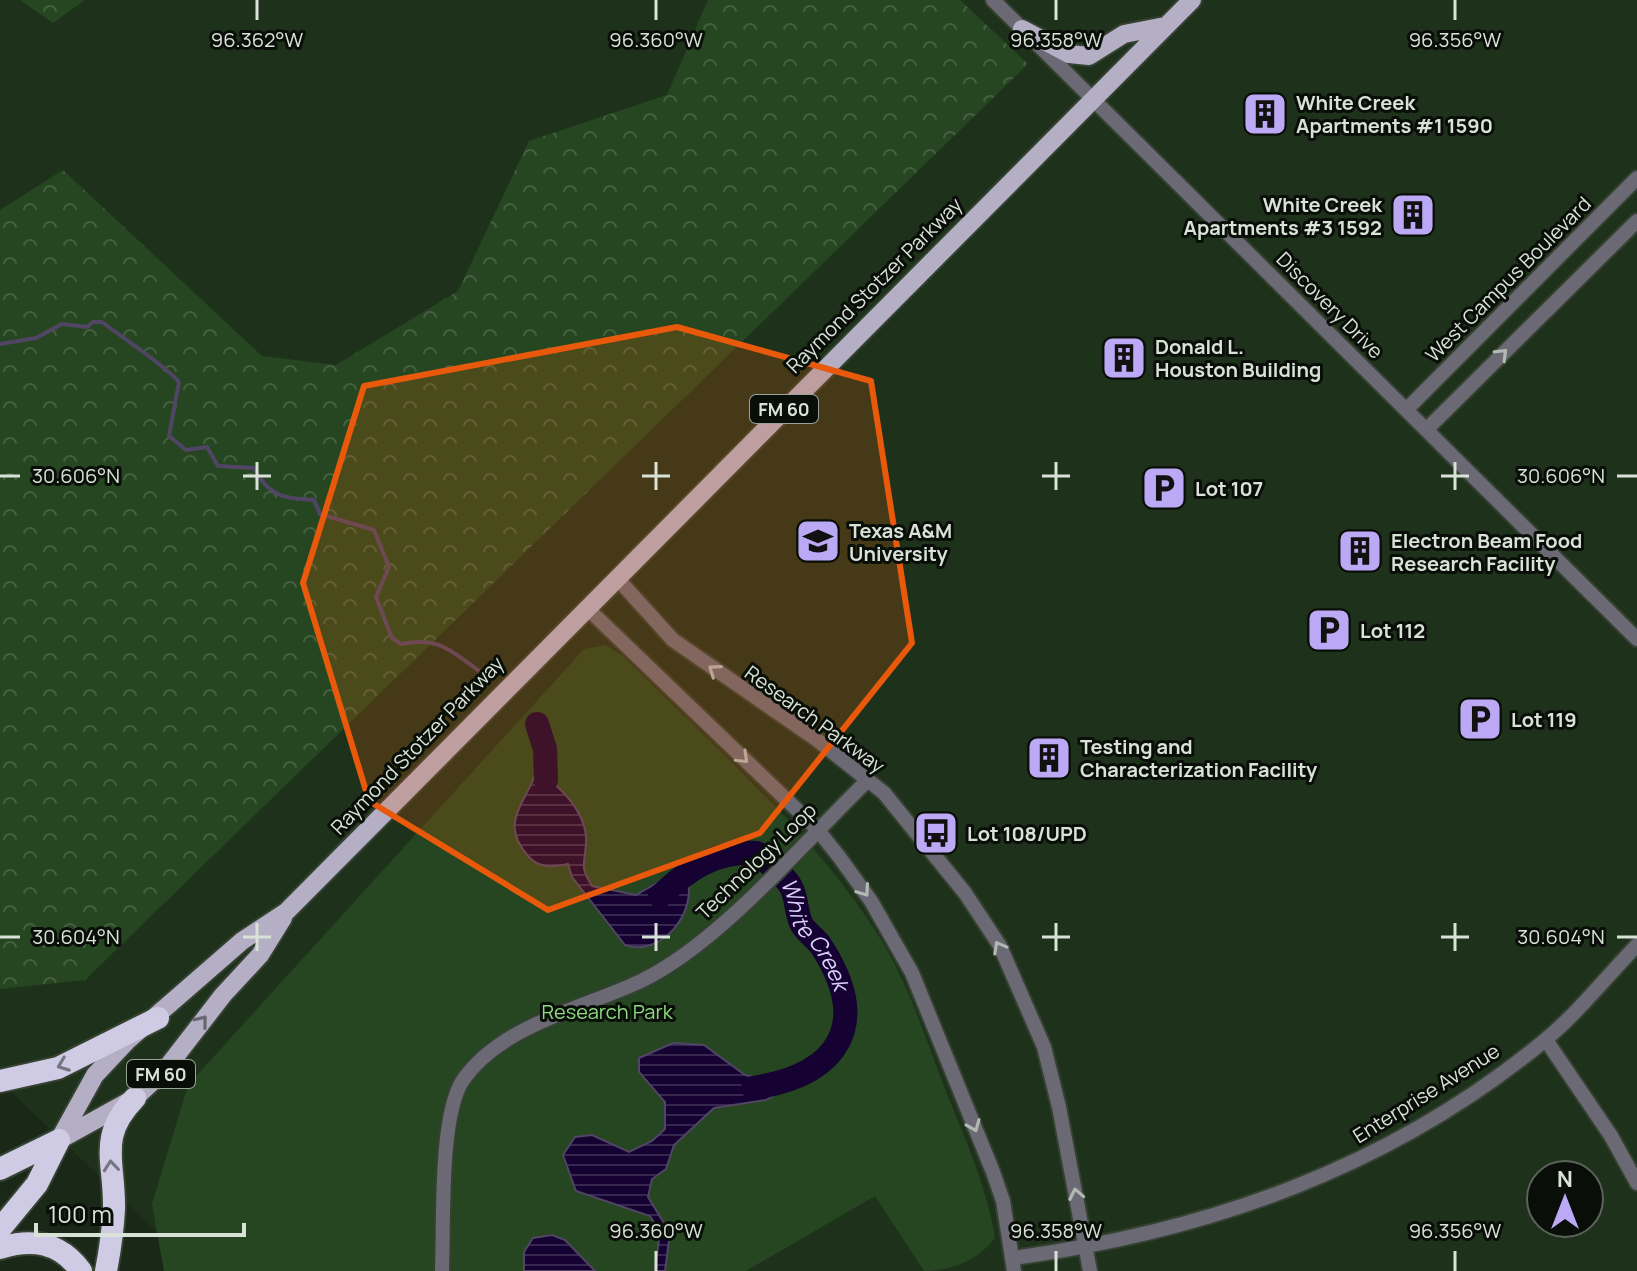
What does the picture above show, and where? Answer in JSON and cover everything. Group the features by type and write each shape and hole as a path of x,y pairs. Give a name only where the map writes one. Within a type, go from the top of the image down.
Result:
{"highway":[{"path":"0,1081 58,1068 158,1018"},
{"path":"106,1271 114,1208 109,1147 111,1130 120,1113 135,1098"},
{"name":"Raymond Stotzer Parkway","path":"0,1169 59,1140"},
{"name":"Raymond Stotzer Parkway","path":"0,1229 37,1184 59,1140"},
{"path":"0,1248 22,1243 47,1245 70,1257 81,1271"}],"main road":[{"name":"Raymond Stotzer Parkway","path":"59,1140 95,1075 127,1041 158,1018 242,941 286,912 1192,0"},
{"path":"1022,29 1069,54 1089,56 1124,34 1165,26"},
{"name":"Raymond Stotzer Parkway","path":"59,1140 135,1098 165,1070 260,955 286,912"}],"street":[{"name":"Discovery Drive","path":"993,0 1637,639"},
{"name":"West Campus Boulevard","path":"1407,409 1637,178"},
{"path":"1427,429 1637,221"},
{"path":"1510,306 1531,326"},
{"name":"Research Parkway","path":"616,577 673,640 816,739 884,793 965,893 1000,946 1044,1047 1059,1107 1090,1271"},
{"path":"586,607 817,829 871,901 912,973 993,1172 1003,1201 1013,1264"},
{"name":"Technology Loop","path":"442,1271 451,1110 462,1082 478,1061 529,1029 644,980 689,950 748,898 867,781"},
{"name":"Enterprise Avenue","path":"1013,1264 1263,1202 1391,1143 1478,1089 1546,1040 1637,945"},
{"path":"1546,1040 1611,1136 1637,1183"}],"highlighted area":[{"path":"677,327 871,381 912,643 760,833 548,910 369,801 303,583 364,386"}],"shaded area":[{"name":"Texas A&M University","path":"0,0 1637,0 1637,1271 164,1271 157,1232 0,1081"},
{"path":"545,749 551,756 553,783 566,795 584,826 584,869 592,886 636,895 676,872 687,878 689,891 682,918 674,929 651,945 625,945 572,877 568,864 552,866 537,863 518,842 516,817 537,769 538,754"},
{"path":"673,1043 704,1045 745,1075 784,1083 782,1091 766,1100 714,1108 674,1145 666,1169 652,1179 648,1197 670,1233 665,1271 655,1271 660,1231 650,1216 576,1191 563,1155 575,1137 592,1135 629,1152 652,1141 665,1129 665,1102 639,1072 639,1058"},
{"path":"552,1235 565,1240 595,1271 524,1271 524,1252 533,1238"}],"green space":[{"path":"20,0 85,0 53,23"},
{"path":"708,0 960,0 1028,64 85,980 0,989 0,210 63,170 262,356 336,365 458,291 529,141 667,95"},
{"name":"Research Park","path":"605,645 622,655 792,824 853,898 880,938 909,994 968,1147 987,1201 995,1238 964,1263 924,1271 875,1196 746,1271 164,1271 152,1204 188,1085 584,649"}],"waterway":[{"name":"White Creek","path":"0,344 36,338 62,324 87,327 93,322 102,322 179,382 169,436 186,450 207,447 218,466 254,468 271,490 285,497 314,500 320,514 374,530 389,567 376,597 392,638 401,644 436,644 482,673"},
{"name":"White Creek","path":"537,724 545,749 546,780"},
{"name":"White Creek","path":"660,896 704,863 728,855 757,853 791,887 801,923 821,946 836,974 844,999 845,1022 838,1041 826,1058 807,1071 783,1081 753,1088"}],"place":[{"name":"White Creek Apartments #1 1590","path":"1265,114"},
{"name":"White Creek Apartments #3 1592","path":"1413,215"},
{"name":"Donald L. Houston Building","path":"1124,358"},
{"name":"Lot 107","path":"1164,488"},
{"name":"Texas A&M University","path":"818,541"},
{"name":"Electron Beam Food Research Facility","path":"1360,551"},
{"name":"Lot 112","path":"1329,630"},
{"name":"Lot 119","path":"1480,719"},
{"name":"Testing and Characterization Facility","path":"1049,758"},
{"name":"Lot 108/UPD","path":"936,833"}]}
